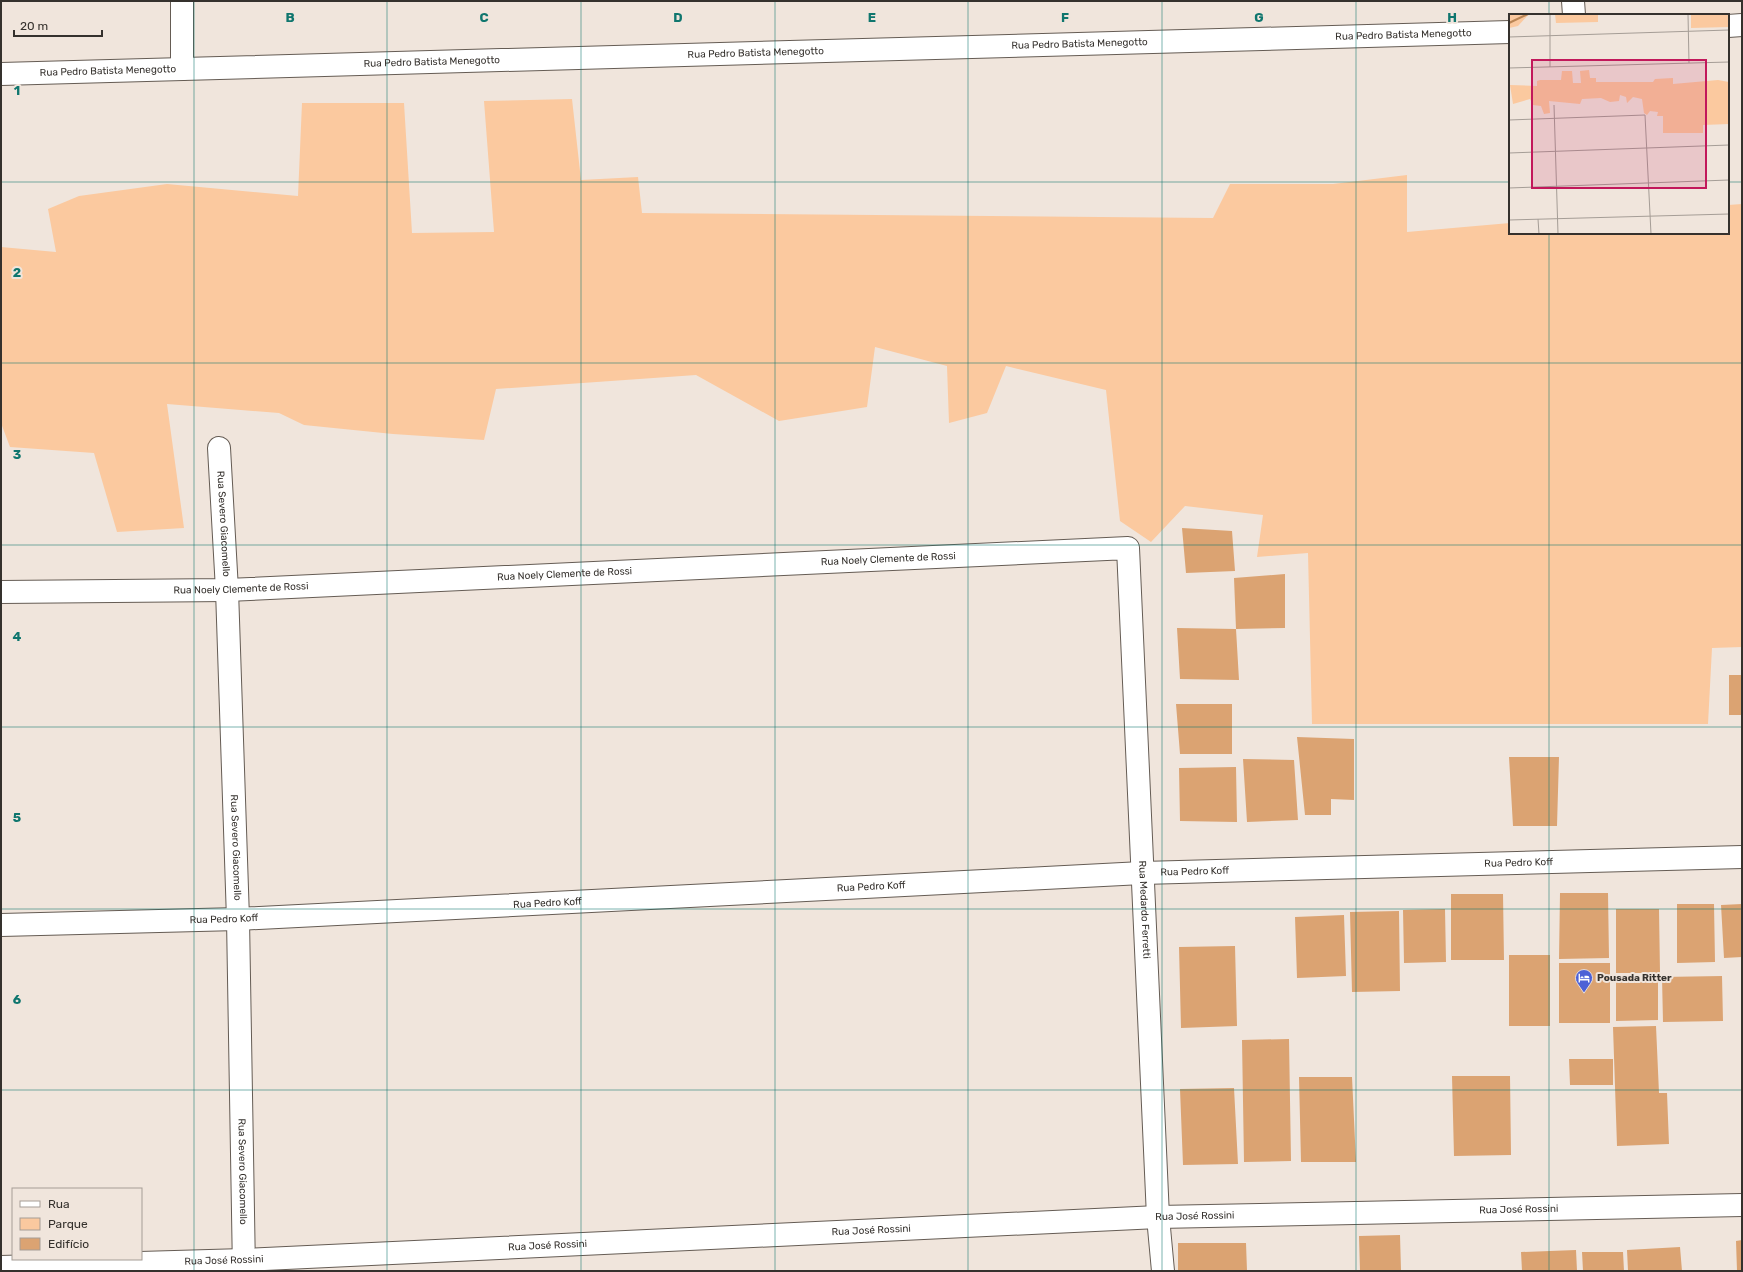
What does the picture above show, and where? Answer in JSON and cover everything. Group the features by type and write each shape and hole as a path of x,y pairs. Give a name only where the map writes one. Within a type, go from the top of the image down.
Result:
{"street":[{"path":"182,1 182,69"},
{"path":"1573,1 1574,14"},
{"path":"1729,26 1742,25"},
{"name":"Rua Pedro Batista Menegotto","path":"1,74 1509,32"},
{"name":"Rua Severo Giacomello","path":"219,448 228,590 238,919 244,1265"},
{"name":"Rua Noely Clemente de Rossi","path":"1,592 228,590 1128,548"},
{"name":"Rua Medardo Ferretti","path":"1128,548 1158,1217 1163,1271"},
{"name":"Rua Pedro Koff","path":"1,925 238,919 1142,873 1742,857"},
{"name":"Rua José Rossini","path":"1,1266 244,1265 1158,1217 1742,1205"}],"green space":[{"path":"572,99 581,180 638,177 642,213 1213,218 1230,184 1333,184 1407,175 1407,232 1509,223 1509,234 1729,234 1729,205 1742,204 1742,647 1712,648 1708,724 1312,724 1308,553 1257,557 1263,515 1185,506 1151,542 1120,521 1106,390 1006,366 987,413 949,423 947,366 875,347 867,407 779,421 696,375 496,389 484,440 393,434 304,425 279,413 167,404 184,528 117,532 94,453 10,447 1,423 1,247 56,252 48,209 79,196 167,184 298,196 302,103 404,103 412,233 494,232 484,101"}],"building":[{"path":"1182,528 1232,531 1235,571 1186,573"},
{"path":"1285,574 1285,628 1236,629 1234,578"},
{"path":"1177,628 1236,629 1239,680 1180,679"},
{"path":"1729,675 1742,675 1742,715 1729,715"},
{"path":"1176,704 1232,704 1232,754 1180,754"},
{"path":"1297,737 1354,739 1354,800 1331,799 1331,815 1305,815"},
{"path":"1509,757 1559,757 1557,826 1513,826"},
{"path":"1243,759 1294,760 1298,820 1247,822"},
{"path":"1236,767 1237,822 1180,821 1179,768"},
{"path":"1560,893 1608,893 1609,958 1559,959"},
{"path":"1451,894 1503,894 1504,960 1451,960"},
{"path":"1677,904 1714,904 1715,962 1677,963"},
{"path":"1742,904 1742,957 1724,958 1721,905"},
{"path":"1445,909 1446,962 1404,963 1403,910"},
{"path":"1616,909 1659,909 1660,973 1616,973"},
{"path":"1399,911 1400,991 1352,992 1350,912"},
{"path":"1344,915 1346,976 1297,978 1295,917"},
{"path":"1235,946 1237,1026 1181,1028 1179,947"},
{"path":"1509,955 1550,955 1550,1026 1509,1026"},
{"name":"Pousada Ritter","path":"1559,963 1610,963 1610,1023 1559,1023"},
{"path":"1722,976 1723,1021 1663,1022 1662,977"},
{"path":"1616,978 1658,978 1658,1020 1616,1021"},
{"path":"1656,1026 1659,1093 1667,1093 1669,1144 1617,1146 1613,1027"},
{"path":"1289,1039 1291,1161 1244,1162 1242,1040"},
{"path":"1569,1059 1613,1059 1613,1085 1570,1085"},
{"path":"1452,1076 1510,1076 1511,1155 1454,1156"},
{"path":"1299,1077 1352,1077 1356,1162 1301,1162"},
{"path":"1234,1088 1238,1164 1183,1165 1180,1089"},
{"path":"1400,1235 1401,1271 1360,1271 1359,1236"},
{"path":"1742,1240 1742,1271 1737,1271 1736,1241"},
{"path":"1178,1243 1246,1243 1247,1271 1178,1271"},
{"path":"1680,1247 1682,1271 1628,1271 1627,1250"},
{"path":"1576,1250 1577,1271 1522,1271 1521,1252"},
{"path":"1582,1252 1623,1252 1624,1271 1583,1271"}],"place":[{"name":"Pousada Ritter","path":"1584,993"}]}
